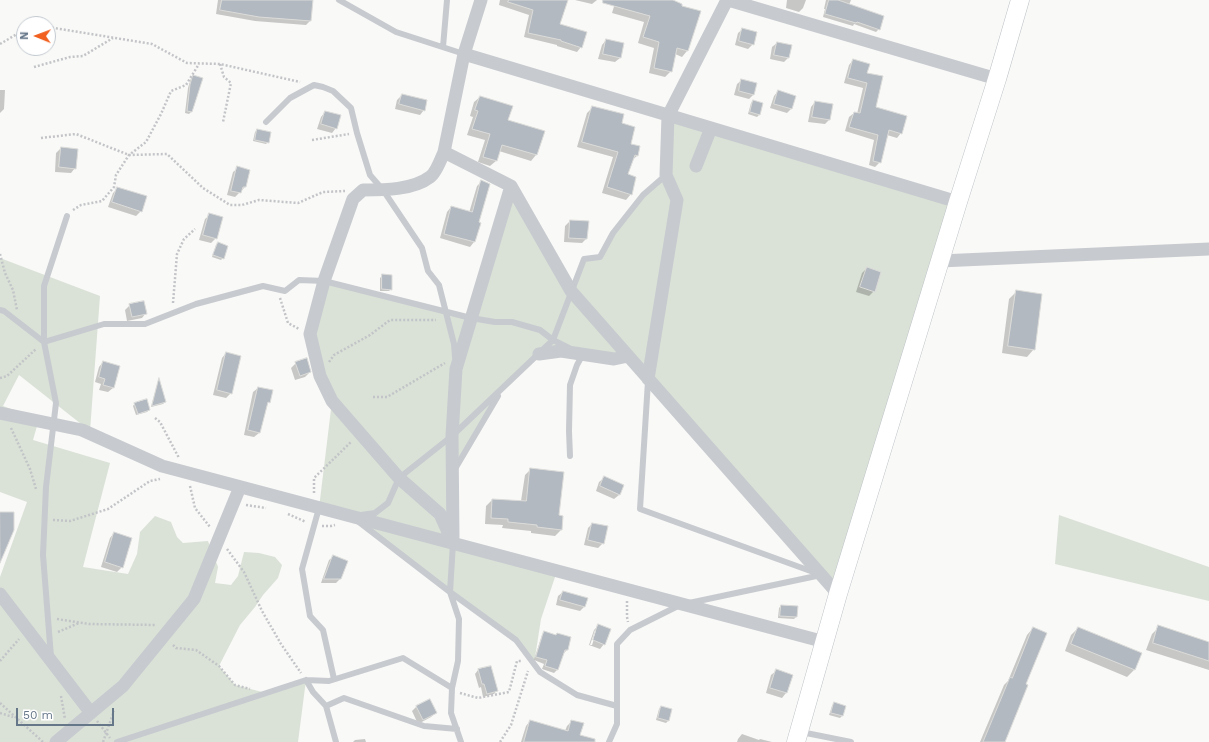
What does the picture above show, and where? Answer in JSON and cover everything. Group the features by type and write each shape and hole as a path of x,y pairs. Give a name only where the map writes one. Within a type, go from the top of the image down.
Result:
{"main road":[{"path":"798,737 838,594 1020,0"}],"street":[{"path":"453,543 440,514 400,478 332,401 320,376 310,334 324,281 353,199 363,190 389,190 418,184 432,176 444,152 464,54 481,0"},
{"path":"648,379 677,200 666,175 668,116 727,0 997,79"},
{"path":"464,54 958,202"},
{"path":"696,166 711,128"},
{"path":"444,152 511,186 571,291 838,594"},
{"path":"453,543 452,436 456,363 511,186"},
{"path":"940,261 1203,249 1209,238"},
{"path":"539,354 561,351 614,359 628,356"},
{"path":"2,414 82,430 162,466 186,473 825,642"},
{"path":"56,742 123,686 194,599 240,487"},
{"path":"0,594 91,713"}],"lane":[{"path":"339,0 396,32 464,54"},
{"path":"443,48 447,0"},
{"path":"266,122 290,98 314,85 334,91 351,108 370,175 383,190 422,248 428,271 439,285 454,344 456,363"},
{"path":"352,517 376,513 388,503 400,478 452,436 553,340 584,259 600,257 613,233 643,195 666,175"},
{"path":"54,664 48,618 43,555 46,487 56,403 44,342 44,286 66,216"},
{"path":"44,342 104,324 145,324 196,304 263,286 284,291 299,280 324,281 471,318 495,322 512,322 540,330 553,340 583,354 570,384 570,456"},
{"path":"0,310 4,311 44,342"},
{"path":"648,379 640,509 821,575"},
{"path":"452,474 502,388"},
{"path":"313,506 302,569 310,616 323,630 334,679"},
{"path":"352,517 516,640 540,672 577,696 617,706"},
{"path":"453,543 450,592 459,619 458,661 452,689 451,713 462,742"},
{"path":"609,742 617,724 617,644 630,630 683,604 821,575"},
{"path":"117,742 306,680 329,681 404,658 452,689"},
{"path":"306,680 326,706 336,742"},
{"path":"326,706 344,698 424,726 457,729"},
{"path":"798,737 851,742"}],"path":[{"path":"56,28 152,44 186,63 220,64 314,85"},
{"path":"0,44 16,35"},
{"path":"34,67 83,56 113,38"},
{"path":"66,216 81,205 102,201 114,187 116,175 129,155 146,142 171,91 186,85 200,63"},
{"path":"220,64 224,77 231,83 223,122"},
{"path":"312,140 357,133"},
{"path":"42,138 76,134 129,155 167,154 203,188 230,205 242,205 260,200 298,203 323,192 363,190"},
{"path":"172,313 177,254 184,239 195,229"},
{"path":"0,254 5,274 13,290 21,324"},
{"path":"277,289 288,323 310,334"},
{"path":"320,376 334,355 370,335 390,320 436,320 446,312"},
{"path":"0,378 7,376 44,342"},
{"path":"372,397 387,397 456,363"},
{"path":"2,414 30,469 36,490"},
{"path":"313,506 314,478 360,433"},
{"path":"45,519 70,521 108,509 150,481 186,473"},
{"path":"628,590 627,618 630,630"},
{"path":"48,618 89,624 156,625 180,616"},
{"path":"147,625 176,648 196,650 219,666 235,685 266,693"},
{"path":"452,689 478,698 509,692 517,661 531,660 511,725 500,742"},
{"path":"54,664 67,733"},
{"path":"103,742 123,686"},
{"path":"0,703 44,742"},
{"path":"0,713 15,717"},
{"path":"91,713 113,742"}],"shaded area":[{"path":"668,116 958,202 838,594 628,356 539,354 502,388 452,474 453,543 557,571 541,619 534,664 516,640 352,517 319,508 332,401 310,334 324,281 471,318 511,186 571,290 584,259 600,257 613,233 643,195 666,175"},
{"path":"0,258 100,296 90,431 19,375 3,406 39,419 33,440 110,463 83,567 128,574 137,554 140,532 155,516 171,522 177,537 183,543 208,541 218,567 215,583 231,585 238,576 244,552 259,553 275,557 282,565 278,578 240,625 219,666 235,685 266,693 306,680 298,742 0,742 0,577 27,502 0,492"},
{"path":"1059,515 1209,567 1209,601 1055,564"}],"building":[{"path":"222,0 313,0 311,21 259,17 220,10"},
{"path":"509,0 568,0 560,24 587,32 582,48 561,40 528,33 533,10 508,2"},
{"path":"603,0 673,0 682,4 682,6 701,11 688,51 677,48 672,72 654,68 659,42 643,37 650,16 603,3"},
{"path":"829,0 838,0 884,16 880,30 857,22 856,23 825,14"},
{"path":"742,28 757,32 754,45 739,41"},
{"path":"606,39 624,43 621,58 603,54"},
{"path":"777,42 792,45 789,58 774,55"},
{"path":"853,59 870,64 867,73 883,76 876,107 907,116 902,134 889,130 881,163 873,161 878,135 849,127 854,112 860,113 867,83 848,78"},
{"path":"193,75 203,78 192,112 187,111 190,85"},
{"path":"741,79 757,83 754,95 739,91"},
{"path":"778,90 796,96 792,109 774,104"},
{"path":"402,94 427,100 425,111 399,104"},
{"path":"480,96 513,106 508,120 545,131 537,155 502,145 497,161 483,157 490,134 472,129 478,111 475,110"},
{"path":"753,100 763,103 760,115 750,112"},
{"path":"815,101 833,104 830,120 812,117"},
{"path":"592,106 624,114 622,123 635,127 631,144 640,146 638,156 635,155 628,174 636,177 632,195 607,187 618,152 582,142"},
{"path":"325,111 341,115 337,129 321,124"},
{"path":"257,129 271,132 269,143 255,140"},
{"path":"61,147 78,149 76,169 59,167"},
{"path":"237,166 250,170 246,187 243,187 241,193 231,191"},
{"path":"481,180 490,184 475,242 444,234 451,206 472,212"},
{"path":"117,187 147,196 142,212 112,202"},
{"path":"209,213 223,217 217,239 203,235"},
{"path":"570,220 589,221 587,239 569,238"},
{"path":"218,242 228,246 224,259 213,255"},
{"path":"867,267 881,272 875,292 860,287"},
{"path":"382,274 392,275 392,290 382,289"},
{"path":"1016,290 1042,294 1035,350 1008,346"},
{"path":"144,301 147,314 132,317 129,304"},
{"path":"226,352 241,356 232,394 217,390"},
{"path":"307,358 311,372 300,376 295,362"},
{"path":"103,361 120,366 114,388 103,385 105,379 99,377"},
{"path":"159,378 166,402 152,406"},
{"path":"258,387 273,390 270,403 268,402 260,433 248,430"},
{"path":"147,399 150,410 138,414 134,403"},
{"path":"530,468 564,472 559,515 563,516 562,530 537,527 537,525 508,522 508,519 491,518 492,499 526,501"},
{"path":"604,476 624,485 620,495 600,486"},
{"path":"0,512 14,512 14,530 0,563"},
{"path":"592,523 608,526 604,544 588,540"},
{"path":"114,532 132,538 123,568 105,562"},
{"path":"333,555 348,561 341,579 324,579"},
{"path":"563,591 588,598 585,607 560,600"},
{"path":"781,605 798,606 797,617 780,616"},
{"path":"598,624 611,629 605,645 593,640"},
{"path":"1158,625 1209,642 1209,661 1153,643"},
{"path":"1033,627 1047,633 1026,684 1028,685 1005,742 983,742 1010,677 1012,678"},
{"path":"1078,627 1142,653 1135,670 1071,644"},
{"path":"544,631 556,635 557,633 571,637 568,650 565,650 558,670 545,666 547,660 536,657"},
{"path":"491,666 498,691 487,694 484,684 482,684 478,669"},
{"path":"776,669 793,675 787,693 770,688"},
{"path":"430,699 437,713 423,720 416,706"},
{"path":"834,702 846,706 843,716 831,713"},
{"path":"661,706 672,709 669,721 658,718"},
{"path":"530,720 568,731 571,720 584,723 580,735 595,739 595,742 524,742"}]}
